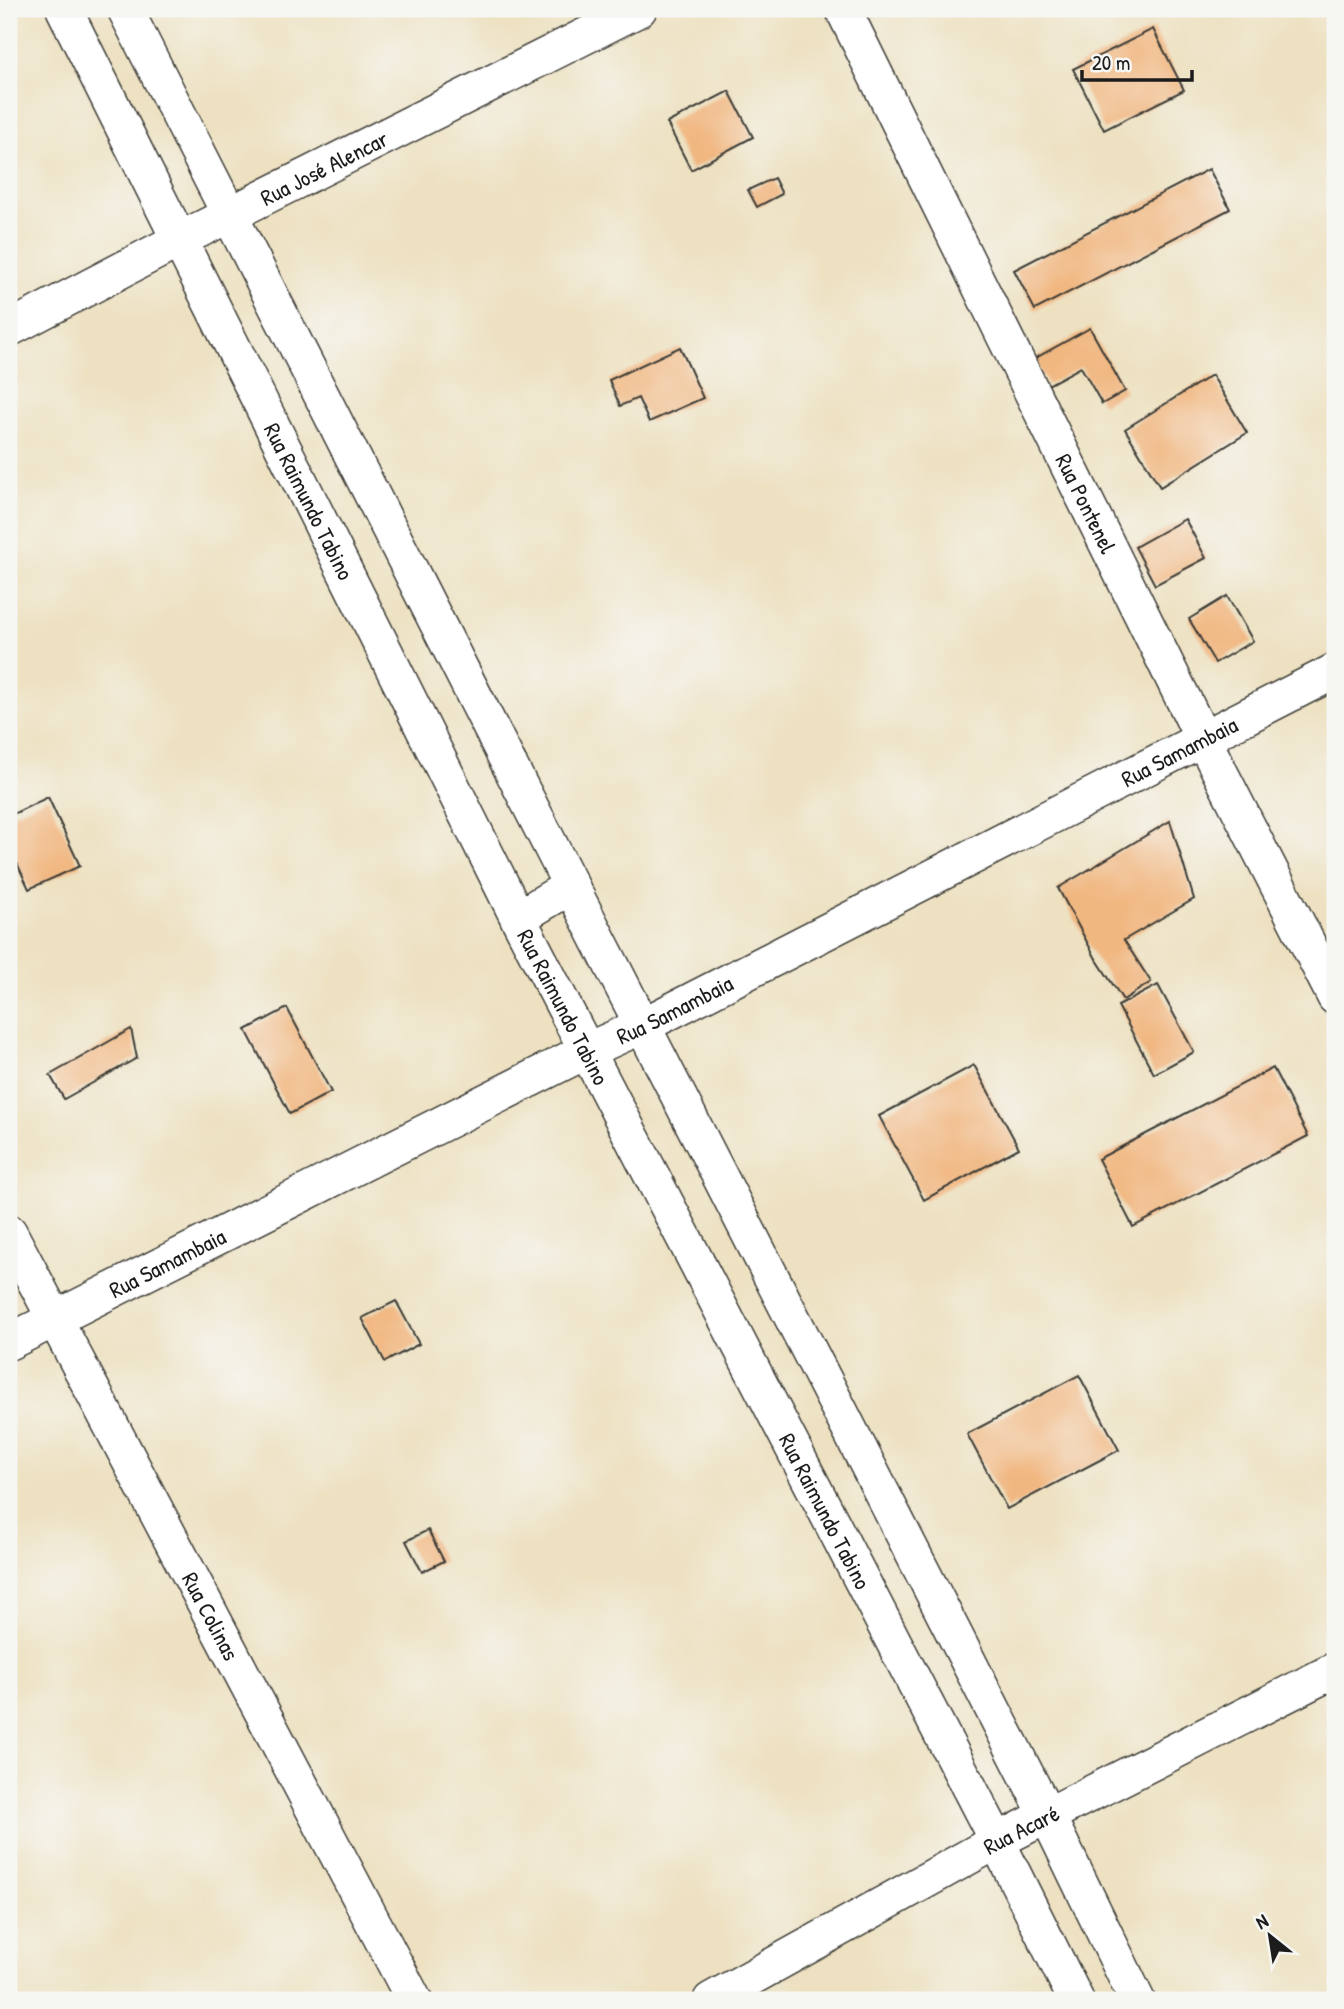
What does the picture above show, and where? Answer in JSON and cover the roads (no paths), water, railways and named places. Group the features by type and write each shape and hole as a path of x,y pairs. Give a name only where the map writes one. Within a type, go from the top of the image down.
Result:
{"street":[{"name":"Rua Raimundo Tabino","path":"64,9 518,918 997,1841 1076,2000"},
{"path":"125,9 1048,1817 1137,2000"},
{"name":"Rua José Alencar","path":"9,329 179,240 639,9"},
{"name":"Rua Pontenel","path":"843,9 1204,741 1335,997"},
{"name":"Rua Samambaia","path":"9,1342 586,1051 644,1025 1204,741 1335,671"},
{"path":"518,918 571,886"},
{"name":"Rua Colinas","path":"9,1232 414,2000"},
{"name":"Rua Acaré","path":"711,2000 997,1841 1335,1670"}]}
